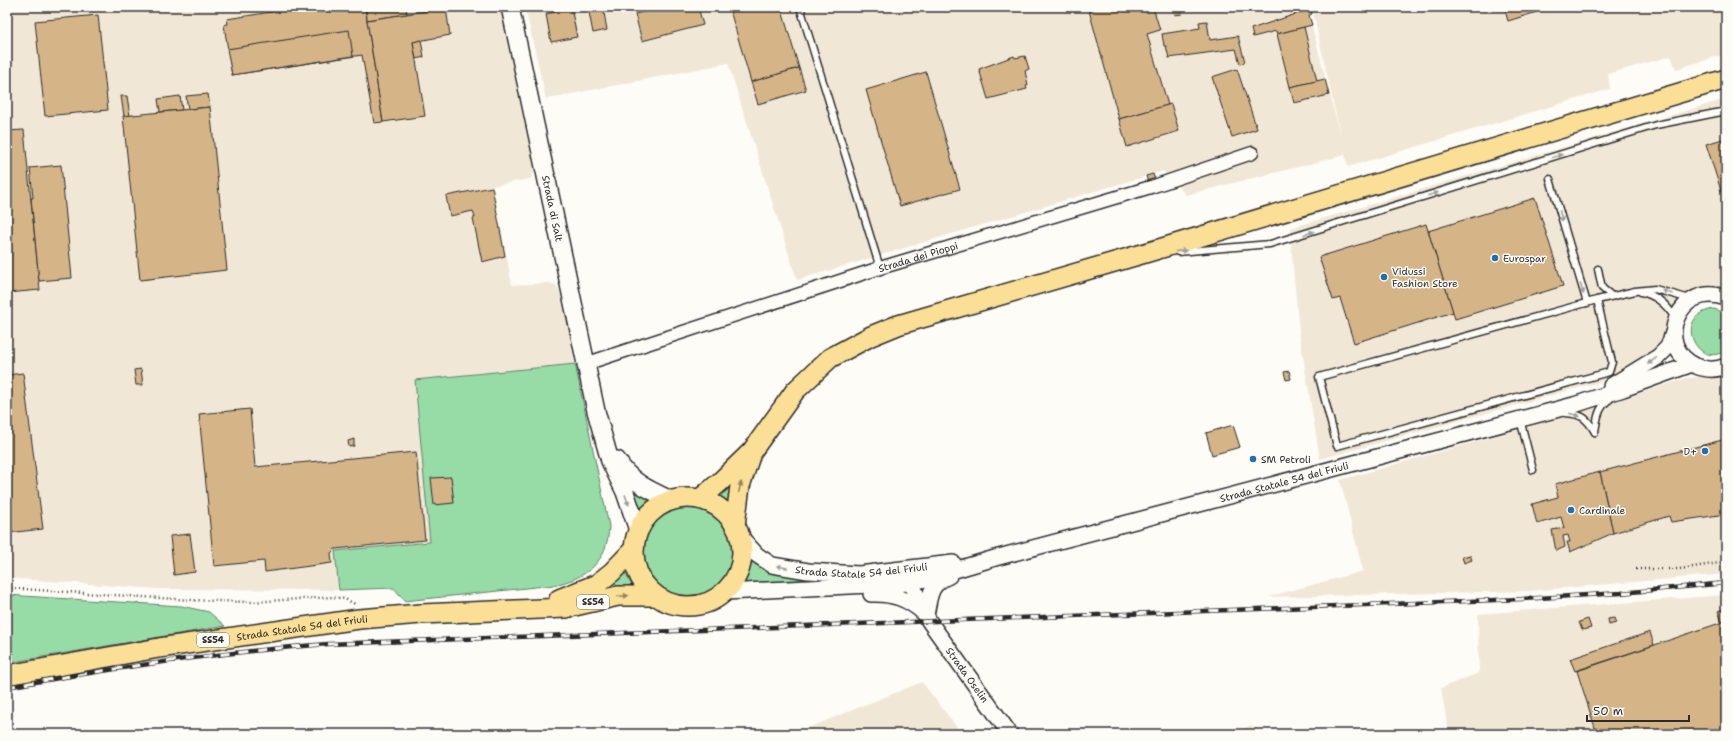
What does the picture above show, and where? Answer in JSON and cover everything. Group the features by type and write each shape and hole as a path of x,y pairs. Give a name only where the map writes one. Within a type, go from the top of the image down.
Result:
{"main road":[{"name":"Strada di Salt","path":"510,7 596,411"},
{"path":"700,499 720,482 752,450 787,402 809,376 830,358 871,336 898,325 1142,254 1726,79"},
{"path":"596,411 618,462 626,474 636,483 671,500"},
{"path":"596,411 610,461 625,492 638,530"},
{"path":"737,530 740,486 752,450"},
{"name":"Strada Statale 54 del Friuli","path":"689,498 700,499 717,506 737,530 742,552 739,568 731,585 725,592 706,603 694,606 678,605 656,596 648,589 638,574 633,550 638,530 650,513 659,506 671,500 689,498"},
{"name":"Strada Statale 54 del Friuli","path":"529,609 578,593 597,584 612,572 633,550"},
{"name":"Strada Statale 54 del Friuli","path":"7,675 167,647 359,619 420,614 566,608 618,596 656,596"}],"street":[{"name":"Strada dei Pioppi","path":"585,364 880,268 1154,186 1252,153"},
{"name":"Strada Statale 54 del Friuli","path":"1574,404 1609,387 1653,361 1668,347 1674,325 1681,309 1715,295"},
{"path":"1674,325 1676,346 1685,359 1692,364 1711,369 1726,366"},
{"name":"Strada Statale 54 del Friuli","path":"725,592 911,583 995,558 1548,412 1624,389 1692,364"},
{"name":"Strada Statale 54 del Friuli","path":"737,530 757,555 772,565 836,574 876,572 995,558"},
{"name":"Strada Statale 54 del Friuli","path":"926,615 930,594 939,580 995,558"},
{"path":"876,572 896,575 907,579 911,583"},
{"name":"Strada Statale 54 del Friuli","path":"911,583 926,615"},
{"name":"Strada Statale 54 del Friuli","path":"760,590 795,600 890,594 902,597 926,615"},
{"name":"Strada Oselin","path":"926,615 1010,734"}],"lane":[{"path":"800,7 880,268"},
{"path":"1142,254 1270,244 1656,125 1726,111"},
{"path":"1550,179 1587,303"},
{"path":"1598,268 1602,288 1612,296"},
{"path":"1597,300 1612,362 1609,372 1337,446 1319,377 1597,300 1635,291 1655,290 1690,299 1715,295"},
{"path":"1635,291 1647,293 1663,303 1674,325"},
{"path":"1548,412 1571,413 1580,416 1588,420 1595,432 1598,413 1604,403 1624,389"},
{"path":"1520,419 1533,470"}],"path":[{"path":"1636,570 1680,569 1726,562"},
{"path":"7,588 190,600 250,602 333,597 345,599 355,604 359,619"}],"shaded area":[{"path":"7,7 500,7 534,169 532,177 529,179 493,186 512,285 549,283 556,285 561,295 575,364 416,380 430,542 335,551 339,590 158,589 7,578"},
{"path":"525,7 1307,7 1341,138 1312,7 1726,7 1726,54 1676,69 1671,56 1608,74 1610,89 1348,167 1345,155 1186,195 1163,171 797,280 728,63 546,99"},
{"path":"1726,99 1726,292 1712,287 1688,293 1674,307 1669,329 1663,340 1653,351 1623,371 1600,382 1320,459 1299,332 1291,245 1291,228"},
{"path":"1726,375 1726,574 1529,591 1268,597 1363,571 1340,480 1588,410 1686,378"},
{"path":"1726,595 1726,734 1449,734 1441,688 1479,673 1478,614"},
{"path":"922,682 962,734 793,734"},
{"path":"1251,725 1256,734 1233,734"}],"green space":[{"path":"1714,309 1726,313 1726,350 1715,355 1706,353 1698,348 1693,340 1691,330 1694,321 1701,313"},
{"path":"575,364 609,526 608,539 605,549 600,559 594,566 586,573 576,578 554,585 405,601 394,588 339,590 335,551 430,542 415,380"},
{"path":"737,472 729,504 714,494"},
{"path":"629,488 653,498 638,512"},
{"path":"687,506 705,509 720,519 730,534 733,552 730,570 720,585 705,595 687,598 669,595 654,585 644,570 641,552 644,534 654,519 669,509"},
{"path":"751,561 765,570 792,575 853,580 743,585"},
{"path":"625,573 634,589 606,590"},
{"path":"7,595 181,606 209,612 225,626 7,663"}],"building":[{"path":"303,7 365,7 383,122 374,123 362,55 232,75 224,25 228,24 227,19"},
{"path":"366,7 406,7 407,14 367,20"},
{"path":"571,7 577,37 551,42 546,14 555,12 555,10"},
{"path":"588,7 603,7 607,30 593,33"},
{"path":"663,7 698,7 703,25 642,41 635,14"},
{"path":"729,7 781,7 799,68 751,82"},
{"path":"1088,7 1153,7 1160,30 1147,34 1168,105 1119,119"},
{"path":"1173,7 1180,7 1182,14 1175,15"},
{"path":"1504,7 1550,7 1550,8 1508,21"},
{"path":"446,8 450,35 413,42 425,116 383,122 367,20"},
{"path":"1311,9 1312,14 1309,15 1312,25 1277,34 1276,31 1253,37 1251,29"},
{"path":"98,15 108,110 45,116 35,21"},
{"path":"1207,21 1210,40 1238,36 1245,62 1240,64 1236,49 1169,58 1166,46 1164,46 1162,34 1200,28 1199,22"},
{"path":"1304,27 1317,81 1290,87 1277,34"},
{"path":"349,30 353,56 232,75 227,49"},
{"path":"421,40 424,57 416,59 413,42"},
{"path":"1014,56 1015,58 1025,56 1029,69 1025,71 1028,85 1026,86 1027,89 988,99 979,69"},
{"path":"799,68 806,90 758,104 751,82"},
{"path":"1237,69 1257,129 1232,137 1212,77"},
{"path":"926,72 960,189 900,206 866,90"},
{"path":"1325,79 1329,95 1294,103 1290,87"},
{"path":"208,94 210,107 188,109 186,96"},
{"path":"121,96 127,96 130,116 124,116"},
{"path":"180,96 182,110 160,112 158,99"},
{"path":"1171,104 1179,131 1127,147 1119,119"},
{"path":"210,107 227,270 140,280 123,116"},
{"path":"24,130 40,290 7,293 7,131"},
{"path":"1726,138 1726,206 1706,144"},
{"path":"61,165 72,278 39,281 31,198 33,198 30,168"},
{"path":"1153,174 1155,180 1148,182 1146,176"},
{"path":"492,187 505,256 482,262 473,218 475,218 473,211 450,216 446,196"},
{"name":"Eurospar","path":"1535,198 1563,286 1455,319 1428,231"},
{"name":"Vidussi Fashion Store","path":"1426,224 1453,312 1354,343 1340,298 1333,300 1319,257"},
{"path":"141,369 143,385 136,385 134,370"},
{"path":"1289,371 1291,379 1286,380 1284,372"},
{"path":"23,373 43,529 7,533 7,375"},
{"path":"250,409 255,467 416,452 425,540 335,549 331,553 332,563 265,572 264,561 214,566 199,414"},
{"path":"1233,425 1240,447 1212,455 1206,433"},
{"path":"354,439 354,446 349,447 348,441"},
{"path":"1726,439 1726,514 1671,522 1669,516 1613,533 1600,472"},
{"name":"Cardinale","path":"1600,472 1613,533 1570,552 1567,542 1570,542 1568,535 1563,536 1565,547 1556,551 1552,530 1564,528 1561,517 1537,524 1532,504 1558,497 1555,484"},
{"path":"451,477 454,503 434,505 431,478"},
{"path":"190,534 195,572 174,575 170,536"},
{"path":"1470,555 1472,560 1464,563 1462,557"},
{"path":"1726,608 1726,621 1722,622 1718,611"},
{"path":"1614,618 1616,623 1609,625 1608,619"},
{"path":"1588,619 1591,628 1582,630 1579,622"},
{"path":"1726,621 1726,734 1597,734 1577,671"},
{"path":"1650,632 1654,645 1575,671 1570,659"}],"railway":[{"path":"7,687 167,661 247,651 328,644 1522,599 1621,593 1726,583"}],"place":[{"name":"Eurospar","path":"1495,258"},
{"name":"Vidussi Fashion Store","path":"1384,277"},
{"name":"D+","path":"1705,451"},
{"name":"SM Petroli","path":"1253,459"},
{"name":"Cardinale","path":"1571,510"}]}
